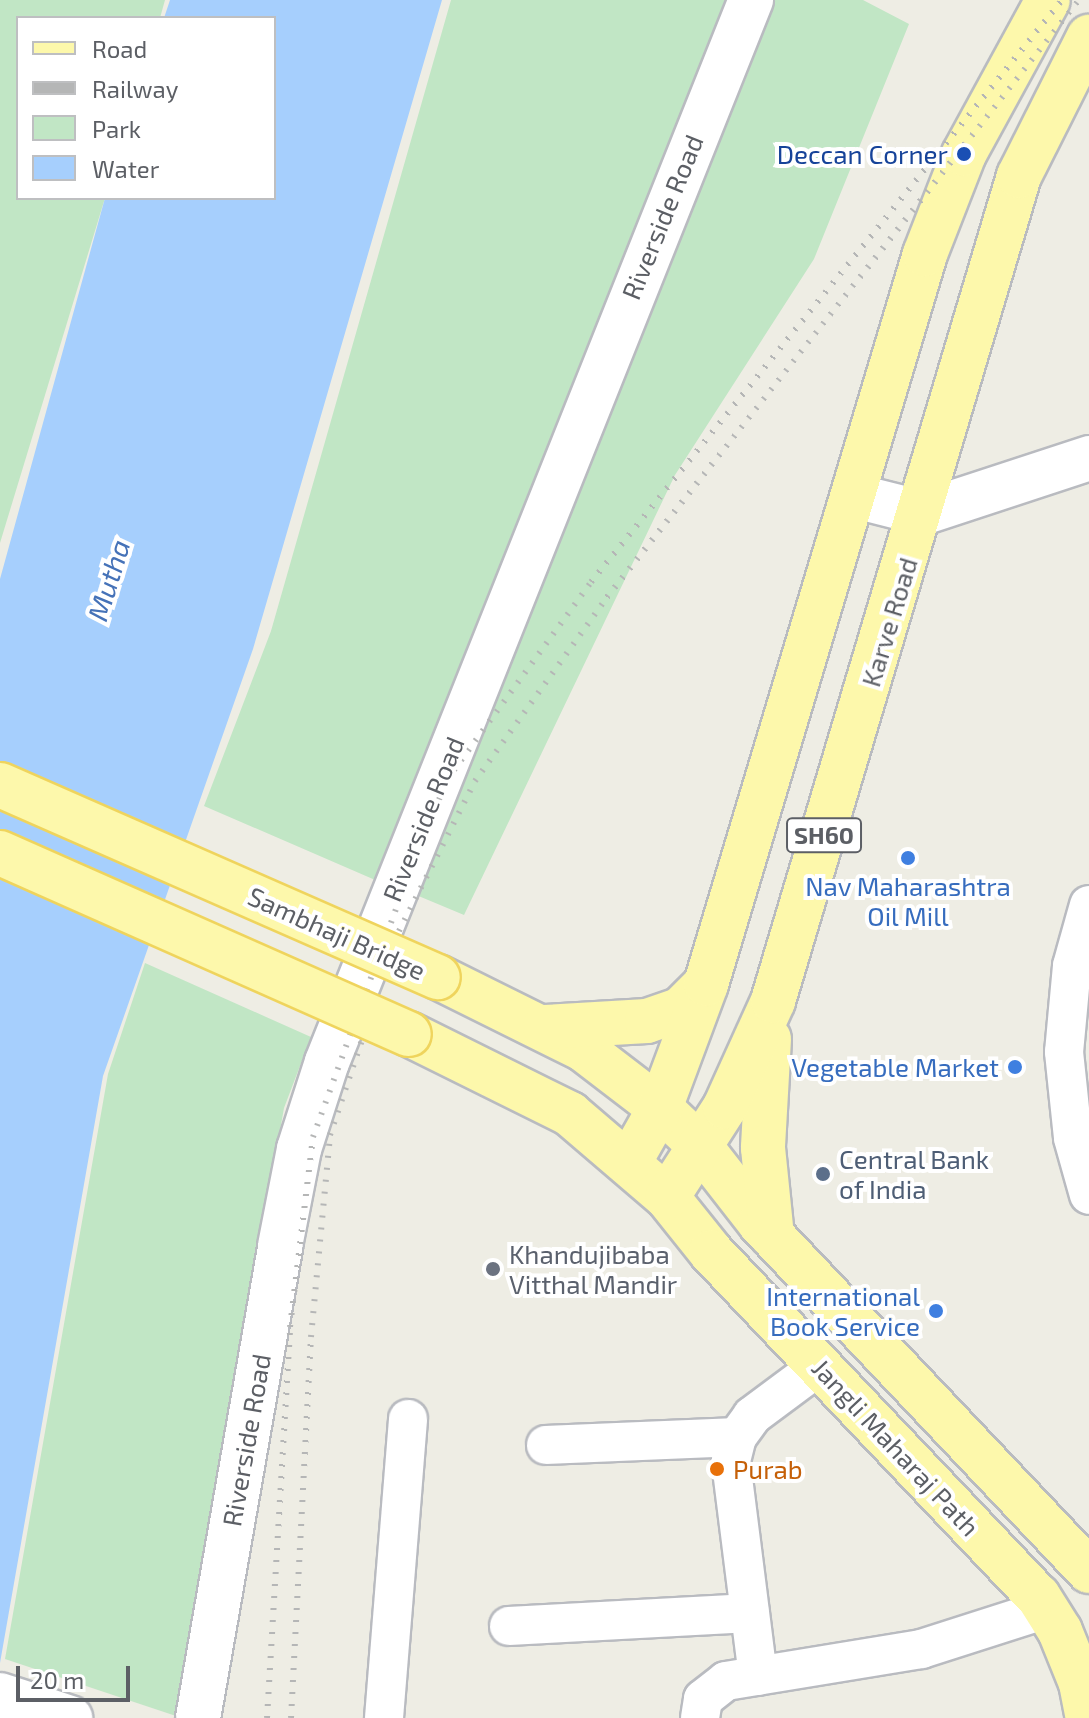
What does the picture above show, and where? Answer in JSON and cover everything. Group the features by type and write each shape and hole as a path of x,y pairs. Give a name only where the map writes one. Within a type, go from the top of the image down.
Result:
{"main road":[{"name":"SH60","path":"630,1161 660,1108 706,984 855,496 925,254 964,154 1048,0"},
{"name":"Karve Road","path":"667,1197 742,1076 773,1001 922,513 1019,176 1089,37"},
{"name":"Sambhaji Bridge","path":"0,785 438,977 545,1027 599,1059 660,1108 700,1146 772,1236 1089,1571"},
{"name":"Jangli Maharaj Path","path":"0,853 409,1034 570,1114 630,1161 667,1197 1053,1620"},
{"path":"545,1027 647,1021 681,1009 706,984"},
{"path":"772,1236 763,1148 764,1077 773,1001"},
{"path":"1053,1620 1081,1683 1088,1718"}],"street":[{"name":"Riverside Road","path":"198,1718 288,1205 327,1062 751,0"},
{"path":"855,496 922,513 1089,458"},
{"path":"1089,905 1072,966 1064,1052 1073,1138 1089,1195"},
{"path":"758,1676 731,1461 737,1437 752,1416 819,1366"},
{"path":"384,1718 408,1419"},
{"path":"546,1445 737,1437"},
{"path":"509,1626 750,1613"},
{"path":"700,1718 703,1699 712,1688 758,1676 921,1649 1053,1620"},
{"path":"0,1695 70,1718"}],"green space":[{"path":"0,0 165,0 161,16 16,16 16,200 104,200 0,543"},
{"path":"451,0 729,0 389,886 204,806 271,631"},
{"path":"769,0 863,0 909,24 814,259 675,475 464,915 397,887 690,213 748,73"},
{"path":"145,963 311,1037 284,1108 176,1716 5,1659 108,1074"}],"water":[{"name":"Mutha","path":"170,0 442,0 253,649 103,1076 0,1663 0,579 104,200 276,200 276,16 165,16"}],"railway":[{"path":"267,1718 290,1327 313,1137 428,821 454,770 591,582 1062,0"},
{"path":"399,931 475,781 607,597 1079,0"},
{"path":"291,1718 311,1337 330,1135 373,1007"}],"place":[{"name":"Deccan Corner","path":"964,154"},
{"name":"Nav Maharashtra Oil Mill","path":"908,858"},
{"name":"Vegetable Market","path":"1015,1067"},
{"name":"Central Bank of India","path":"823,1174"},
{"name":"Khandujibaba Vitthal Mandir","path":"493,1269"},
{"name":"International Book Service","path":"936,1311"},
{"name":"Purab","path":"717,1469"}]}
